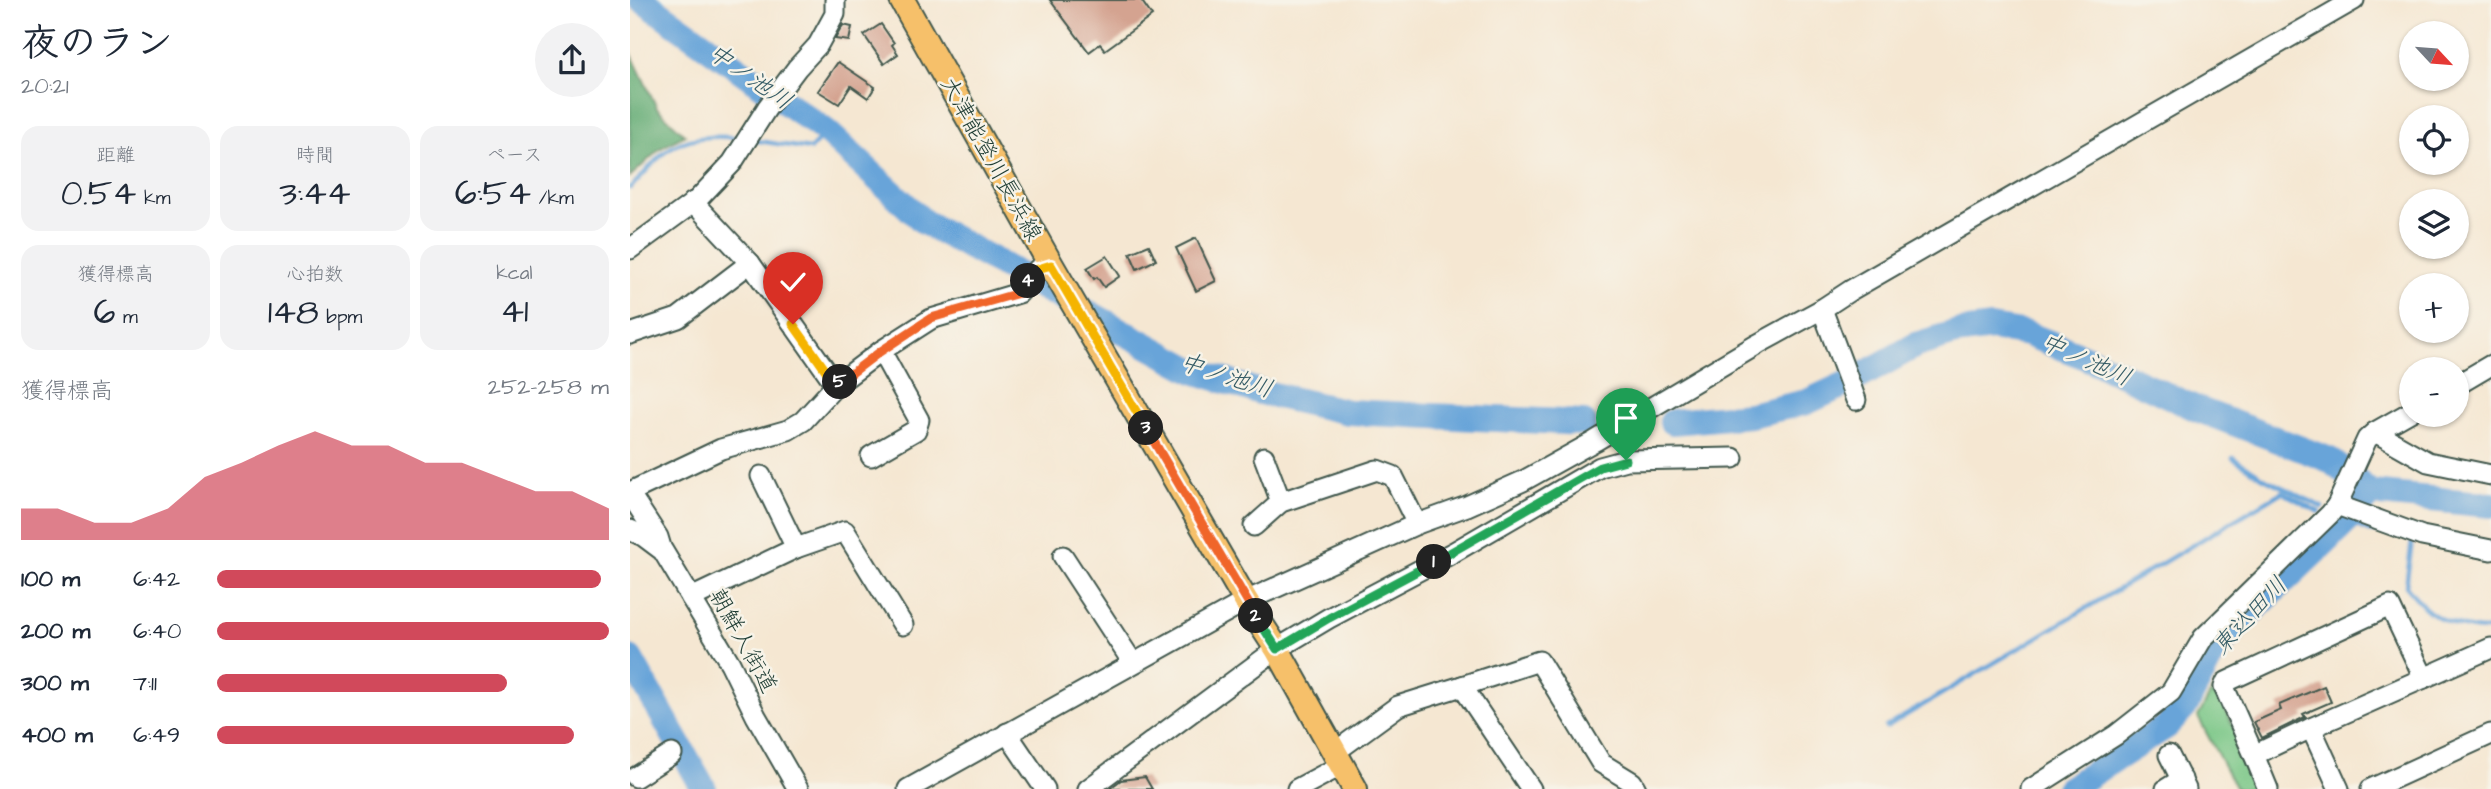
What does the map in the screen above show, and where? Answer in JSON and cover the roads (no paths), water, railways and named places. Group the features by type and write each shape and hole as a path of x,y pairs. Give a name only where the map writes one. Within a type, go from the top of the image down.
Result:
{"main road":[{"name":"大津能登川長浜線","path":"902,0 1049,270 1102,352 1246,601 1277,649 1355,789"}],"street":[{"path":"630,249 693,202 732,163 767,108 818,45 835,13 835,0"},
{"path":"908,789 1246,601 1417,524 1467,506 1523,481 2354,0"},
{"path":"693,202 750,263 836,385"},
{"path":"630,334 678,318 750,263"},
{"path":"663,551 658,537 630,493 721,449 788,430 803,421 836,385 931,318 1019,293 1049,270"},
{"path":"1822,309 1856,400"},
{"path":"871,456 915,430 919,420 881,351"},
{"path":"2469,377 2491,365"},
{"path":"2031,789 2116,734 2171,692 2203,638 2347,507 2371,436 2399,419"},
{"path":"2371,436 2428,462 2491,475"},
{"path":"1264,457 1281,502"},
{"path":"1088,789 1277,649 1329,618 1454,552 1600,467 1626,460 1734,458"},
{"path":"1254,526 1281,502 1377,470 1394,476 1417,524"},
{"path":"761,476 796,548"},
{"path":"2347,507 2422,536 2491,550"},
{"name":"朝鮮人街道","path":"630,530 663,551 730,663 798,789"},
{"path":"691,598 796,548 845,531 904,625"},
{"path":"1063,556 1133,663"},
{"path":"2269,789 2224,687 2226,682 2390,606 2424,678"},
{"path":"2254,755 2491,648"},
{"path":"1297,789 1339,759 1398,706 1539,661 1601,763 1632,782 1636,789"},
{"path":"1462,686 1531,789"},
{"path":"2311,728 2339,789"},
{"path":"1007,733 1045,789"},
{"path":"2371,789 2491,734"},
{"path":"632,775 672,754"},
{"path":"2169,755 2178,786"}],"waterway":[{"name":"中ノ池川","path":"642,0 827,132 924,222 1194,371 1260,392 1348,412 1584,423"},
{"path":"752,140 810,149 827,132"},
{"path":"630,188 665,152 681,143 711,137 740,138"},
{"name":"中ノ池川","path":"1672,422 1750,415 1807,402 1854,380 1916,345 1955,333 1991,328 2027,334 2083,356 2197,409 2330,460 2371,493 2491,505"},
{"path":"2233,458 2264,478 2322,507"},
{"path":"1886,727 2282,492 2319,512"},
{"name":"東込田川","path":"2068,789 2167,726 2185,707 2213,654 2238,625 2342,526 2371,494"},
{"path":"2341,517 2368,531 2387,532"},
{"name":"東込田川","path":"2336,522 2342,526"},
{"path":"2412,541 2406,586 2424,607 2455,624 2491,630"},
{"path":"630,658 704,789"}]}
